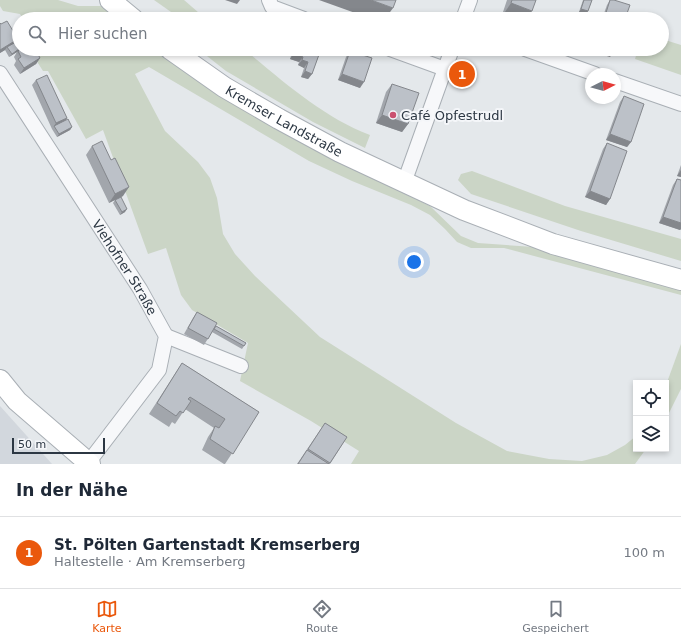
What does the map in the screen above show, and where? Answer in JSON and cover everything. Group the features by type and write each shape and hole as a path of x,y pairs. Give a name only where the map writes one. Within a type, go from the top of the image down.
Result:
{"main road":[{"path":"110,0 125,12"},
{"name":"Kremser Landstraße","path":"180,56 224,87 279,119 404,183 511,229 596,257 681,280"},
{"path":"0,380 17,401 89,463"}],"street":[{"path":"269,0 272,6 287,12"},
{"path":"466,12 470,0"},
{"path":"421,56 445,69"},
{"path":"404,183 450,56"},
{"path":"545,56 585,70"},
{"name":"Viehofner Straße","path":"0,73 140,289 166,336"},
{"path":"621,83 681,104"},
{"path":"89,463 160,370 166,336 241,366"}],"shaded area":[{"path":"0,406 52,464 0,464"}],"green space":[{"path":"0,0 58,0 78,6 101,6 109,12 12,13 3,11 0,6"},
{"path":"154,0 184,0 198,12 171,12"},
{"path":"669,41 681,45 681,75 635,59 636,56 669,56"},
{"path":"33,56 169,56 221,93 337,161 430,206 461,236 478,243 534,247 681,287 681,295 504,248 471,248 457,242 430,215 411,205 352,181 309,161 149,67 135,74 165,131 198,162 210,178 217,198 223,234 235,254 255,276 320,337 456,423 507,451 549,459 582,461 607,455 625,445 633,438 633,452 644,452 635,464 351,464 359,451 311,421 240,381 248,343 192,310 181,295 166,248 148,254 103,130 86,139 48,71 43,71"},
{"path":"207,56 252,56 304,98 320,109 336,119 370,135 365,148 313,122 226,71"},
{"path":"472,171 565,206 681,239 681,261 581,231 471,194 458,180 461,174"},
{"path":"681,344 681,389 669,413 668,380"}],"building":[{"path":"371,0 396,0 393,8"},
{"path":"512,0 536,0 532,11 511,3"},
{"path":"584,0 592,0 588,11 581,9"},
{"path":"610,0 630,5 628,12 606,12"},
{"path":"7,21 12,29 12,43 0,50 0,23 1,24"},
{"path":"12,44 12,54 7,47"},
{"path":"39,56 40,58 24,68 18,59 21,57"},
{"path":"301,56 318,56 312,74 305,71 308,62 302,60 303,57"},
{"path":"348,56 366,56 372,58 364,82 342,74"},
{"path":"47,75 67,118 56,123 36,80"},
{"name":"Café Opfestrudl","path":"392,84 419,93 408,124 382,115"},
{"path":"624,96 644,104 631,142 610,134"},
{"path":"68,119 72,127 59,134 54,126"},
{"path":"102,141 111,160 115,158 129,187 115,194 92,146"},
{"path":"607,143 627,151 610,199 590,191"},
{"path":"677,179 681,180 681,223 663,217"},
{"path":"121,197 127,209 122,212 115,200"},
{"path":"197,312 217,323 208,339 188,328"},
{"path":"216,326 246,343 244,346 214,329"},
{"path":"182,363 259,412 233,454 210,439 215,426 219,428 225,419 190,397 188,399 191,401 183,413 180,411 176,416 157,403"},
{"path":"325,423 347,437 330,463 308,449"},
{"path":"307,450 329,464 298,464"}],"place":[{"name":"St. Pölten Gartenstadt Kremserberg","path":"462,74"},
{"name":"Café Opfestrudl","path":"393,115"}]}
